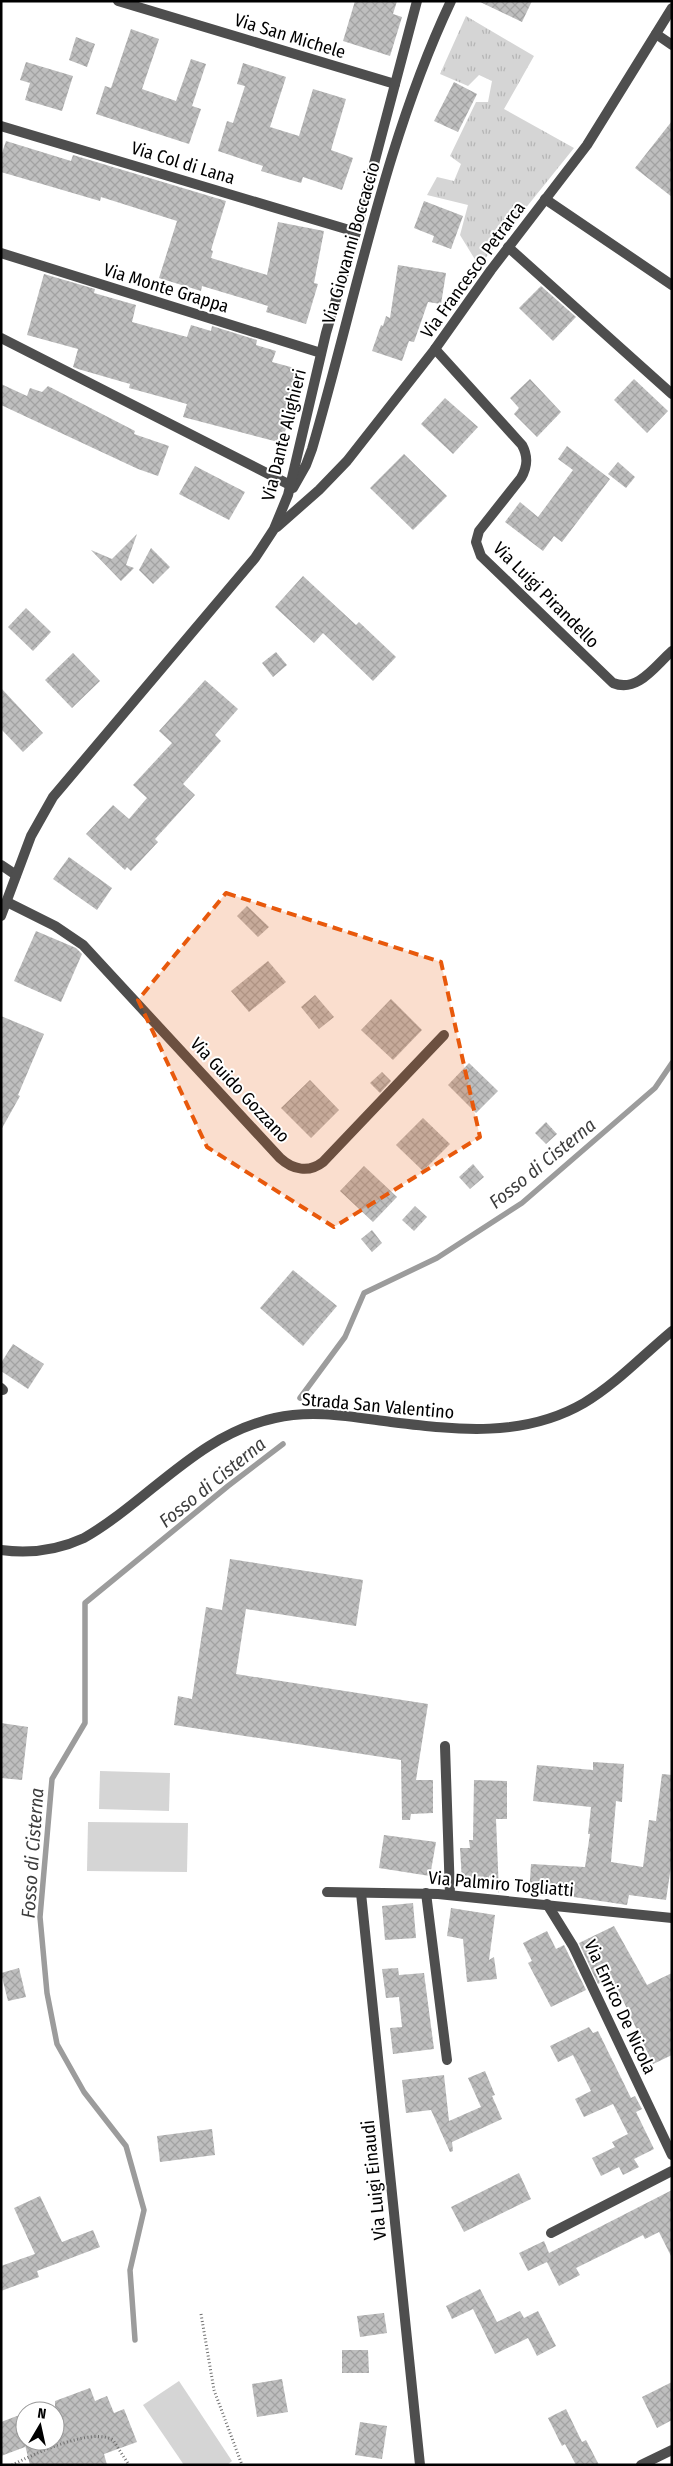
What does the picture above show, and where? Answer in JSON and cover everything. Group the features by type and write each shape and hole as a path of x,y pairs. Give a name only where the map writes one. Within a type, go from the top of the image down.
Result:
{"street":[{"name":"Via San Michele","path":"118,1 395,84"},
{"name":"Via Dante Alighieri","path":"1,916 33,831 53,798 255,558 274,529 289,490 321,353 356,232 417,1"},
{"name":"Via Giovanni Boccaccio","path":"289,490 306,465 312,448 395,148 424,63 451,1"},
{"name":"Via Francesco Petrarca","path":"274,529 319,490 347,461 435,350 508,247 607,115 672,8"},
{"path":"656,34 672,45"},
{"name":"Via Col di Lana","path":"1,126 356,232"},
{"path":"545,199 672,285"},
{"path":"508,247 672,394"},
{"name":"Via Monte Grappa","path":"1,253 321,353"},
{"path":"1,338 289,490"},
{"name":"Via Luigi Pirandello","path":"435,350 518,441 527,457 526,468 521,478 480,531 476,542 482,556 613,683 627,686 636,684 672,651"},
{"path":"1,865 16,875"},
{"name":"Via Guido Gozzano","path":"6,902 55,926 83,945 280,1158 296,1168 313,1168 323,1162 444,1035"},
{"name":"Strada San Valentino","path":"1,1550 22,1552 41,1550 63,1546 84,1538 204,1448 230,1434 266,1420 303,1414 338,1415 466,1430 509,1428 538,1422 568,1411 596,1395 672,1331"},
{"path":"445,1746 450,1895"},
{"name":"Via Palmiro Togliatti","path":"327,1892 426,1893 672,1918"},
{"name":"Via Luigi Einaudi","path":"361,1892 420,2465"},
{"path":"426,1893 447,2060"},
{"name":"Via Enrico De Nicola","path":"547,1904 573,1946 672,2155"},
{"path":"551,2233 672,2171"},
{"path":"641,2465 672,2450"}],"path":[{"path":"200,2314 214,2390 242,2465"},
{"path":"12,2465 40,2452 97,2436 113,2440 128,2465"}],"highlighted area":[{"path":"226,893 441,962 480,1137 334,1227 207,1147 138,1000"}],"green space":[{"path":"466,16 534,56 504,109 574,148 479,266 460,235 468,205 427,195 437,177 454,181 461,164 450,156 476,102 488,102 492,81 479,75 468,86 440,74"},
{"path":"100,1771 170,1773 169,1811 99,1809"},
{"path":"88,1822 188,1823 187,1872 87,1871"},
{"path":"179,2381 232,2461 227,2465 184,2465 143,2405"}],"building":[{"path":"355,1 397,1 393,14 402,17 390,56 343,41"},
{"path":"478,1 532,1 522,22"},
{"path":"131,29 159,39 142,89 176,101 191,59 206,64 192,106 201,109 189,144 96,114 105,86 111,88"},
{"path":"76,37 95,44 87,67 69,60"},
{"path":"26,62 73,76 62,111 25,100 30,83 20,80"},
{"path":"243,63 286,77 270,127 299,136 313,89 346,99 331,150 353,158 342,190 303,177 301,183 261,171 263,166 218,151 227,121 233,123 245,86 237,84"},
{"path":"454,82 477,94 458,132 434,121"},
{"path":"672,121 672,197 635,168"},
{"path":"6,141 71,161 73,155 226,201 211,250 213,251 211,258 267,275 278,222 324,231 314,283 318,284 306,324 266,312 268,306 202,286 201,291 159,278 177,221 101,197 100,201 1,172 1,156"},
{"path":"424,201 463,216 451,249 432,242 434,236 414,228"},
{"path":"398,265 446,273 441,304 428,302 414,342 409,341 402,361 372,351 381,325 383,326 386,316 390,318"},
{"path":"44,274 95,289 94,293 136,305 132,322 187,337 191,325 211,331 212,326 257,340 256,345 276,351 272,362 302,370 282,443 183,417 187,404 129,388 130,384 73,367 78,349 27,335"},
{"path":"541,286 576,317 553,341 519,308"},
{"path":"530,379 561,412 537,437 514,414 519,408 510,398"},
{"path":"634,379 668,411 647,433 614,400"},
{"path":"1,384 27,396 30,388 42,392 48,386 135,431 134,434 169,446 158,476 138,469 1,405"},
{"path":"445,398 478,427 453,454 421,424"},
{"path":"567,446 610,479 562,542 554,536 543,551 505,522 520,502 538,517 573,470 558,459"},
{"path":"404,454 447,496 413,530 370,488"},
{"path":"618,462 635,477 626,488 608,474"},
{"path":"195,466 245,492 229,520 179,494"},
{"path":"137,534 126,565 134,568 121,581 91,550 112,559"},
{"path":"151,548 170,567 153,584 139,570"},
{"path":"303,576 356,625 359,622 396,657 373,681 323,633 314,643 275,607"},
{"path":"26,608 51,632 33,651 8,627"},
{"path":"276,652 287,665 273,677 262,663"},
{"path":"73,653 100,681 72,708 45,680"},
{"path":"205,680 238,709 215,735 221,741 183,784 195,795 155,839 158,842 131,871 127,867 125,870 86,834 113,805 129,819 147,798 133,785 172,743 159,731"},
{"path":"1,688 43,733 23,752 1,729"},
{"path":"69,857 112,888 97,910 53,879"},
{"path":"247,906 269,927 258,937 237,916"},
{"path":"36,931 76,948 82,954 61,1002 14,981"},
{"path":"268,961 286,982 249,1012 231,991"},
{"path":"315,995 334,1017 319,1029 301,1007"},
{"path":"391,999 422,1030 393,1060 361,1030"},
{"path":"1,1016 44,1034 18,1095 20,1096 1,1130"},
{"path":"469,1063 498,1091 476,1113 448,1085"},
{"path":"382,1072 391,1081 380,1093 370,1083"},
{"path":"310,1080 339,1110 311,1138 281,1108"},
{"path":"423,1118 450,1144 423,1171 396,1145"},
{"path":"546,1122 557,1134 546,1144 535,1133"},
{"path":"473,1164 484,1177 470,1189 459,1177"},
{"path":"364,1166 397,1197 373,1222 340,1191"},
{"path":"415,1206 427,1217 414,1231 402,1220"},
{"path":"372,1230 382,1243 372,1252 361,1239"},
{"path":"293,1270 337,1306 303,1346 260,1308"},
{"path":"13,1344 44,1364 28,1389 1,1371 1,1363"},
{"path":"230,1559 363,1580 356,1626 246,1609 236,1674 428,1704 416,1780 433,1780 433,1813 411,1814 410,1820 402,1820 401,1760 174,1725 178,1696 192,1699 206,1607 222,1610"},
{"path":"1,1723 28,1727 22,1780 1,1778"},
{"path":"593,1762 624,1764 622,1802 616,1801 611,1862 643,1867 649,1820 656,1821 662,1774 672,1775 672,1860 666,1900 629,1895 627,1905 567,1896 529,1895 531,1864 585,1867 590,1834 588,1834 591,1807 533,1801 537,1765 593,1770"},
{"path":"474,1780 507,1781 507,1819 496,1819 499,1893 489,1875 489,1884 462,1881 460,1848 470,1848 469,1840 473,1840"},
{"path":"384,1835 436,1842 430,1876 379,1868"},
{"path":"413,1903 416,1938 385,1940 382,1906"},
{"path":"451,1908 495,1915 489,1960 494,1957 497,1979 467,1982 463,1939 447,1936"},
{"path":"614,1926 647,1985 672,1973 672,2055 653,2064 612,1977 598,1984 579,1943"},
{"path":"547,1931 556,1949 564,1945 586,1990 551,2007 528,1963 532,1961 523,1943"},
{"path":"19,1968 26,1997 8,2001 1,1973"},
{"path":"398,1968 399,1975 424,1973 434,2049 393,2054 390,2028 402,2027 399,1997 386,1998 382,1969"},
{"path":"589,2027 593,2033 598,2031 631,2098 635,2096 642,2109 636,2112 654,2149 634,2159 639,2167 623,2175 619,2167 601,2176 592,2158 615,2147 612,2142 628,2134 613,2104 584,2117 575,2099 591,2091 573,2055 558,2062 550,2046"},
{"path":"485,2071 495,2095 492,2096 502,2119 452,2142 453,2151 450,2152 431,2110 406,2113 402,2080 444,2075 449,2121 481,2107 468,2078"},
{"path":"212,2129 215,2155 160,2162 157,2136"},
{"path":"519,2173 531,2199 464,2232 451,2207"},
{"path":"672,2190 672,2258 659,2232 645,2239 643,2235 576,2268 580,2275 559,2286 547,2262 528,2271 519,2253 544,2241 549,2253"},
{"path":"40,2196 62,2242 93,2230 100,2247 37,2271 39,2277 1,2291 1,2266 35,2254 14,2208"},
{"path":"480,2289 497,2322 520,2311 524,2318 538,2311 556,2346 537,2356 528,2338 495,2354 473,2309 452,2319 446,2306"},
{"path":"384,2313 387,2333 360,2337 357,2316"},
{"path":"342,2350 368,2350 369,2373 342,2373"},
{"path":"282,2379 288,2412 257,2417 252,2384"},
{"path":"672,2382 672,2420 657,2428 642,2397"},
{"path":"90,2388 95,2401 107,2396 114,2413 124,2409 137,2442 104,2454 107,2465 30,2465 26,2451 65,2451 65,2401 55,2401"},
{"path":"566,2409 582,2442 586,2440 599,2465 576,2465 565,2444 562,2446 548,2418"},
{"path":"15,2417 15,2451 1,2456 1,2422"},
{"path":"360,2422 387,2426 382,2459 355,2455"}],"waterway":[{"name":"Fosso di Cisterna","path":"300,1398 345,1337 364,1293 437,1258 522,1203 655,1088 672,1063"},
{"name":"Fosso di Cisterna","path":"135,2340 130,2270 144,2210 126,2146 84,2092 57,2044 47,1993 40,1917 52,1779 85,1723 85,1603 228,1486 283,1444"}]}
